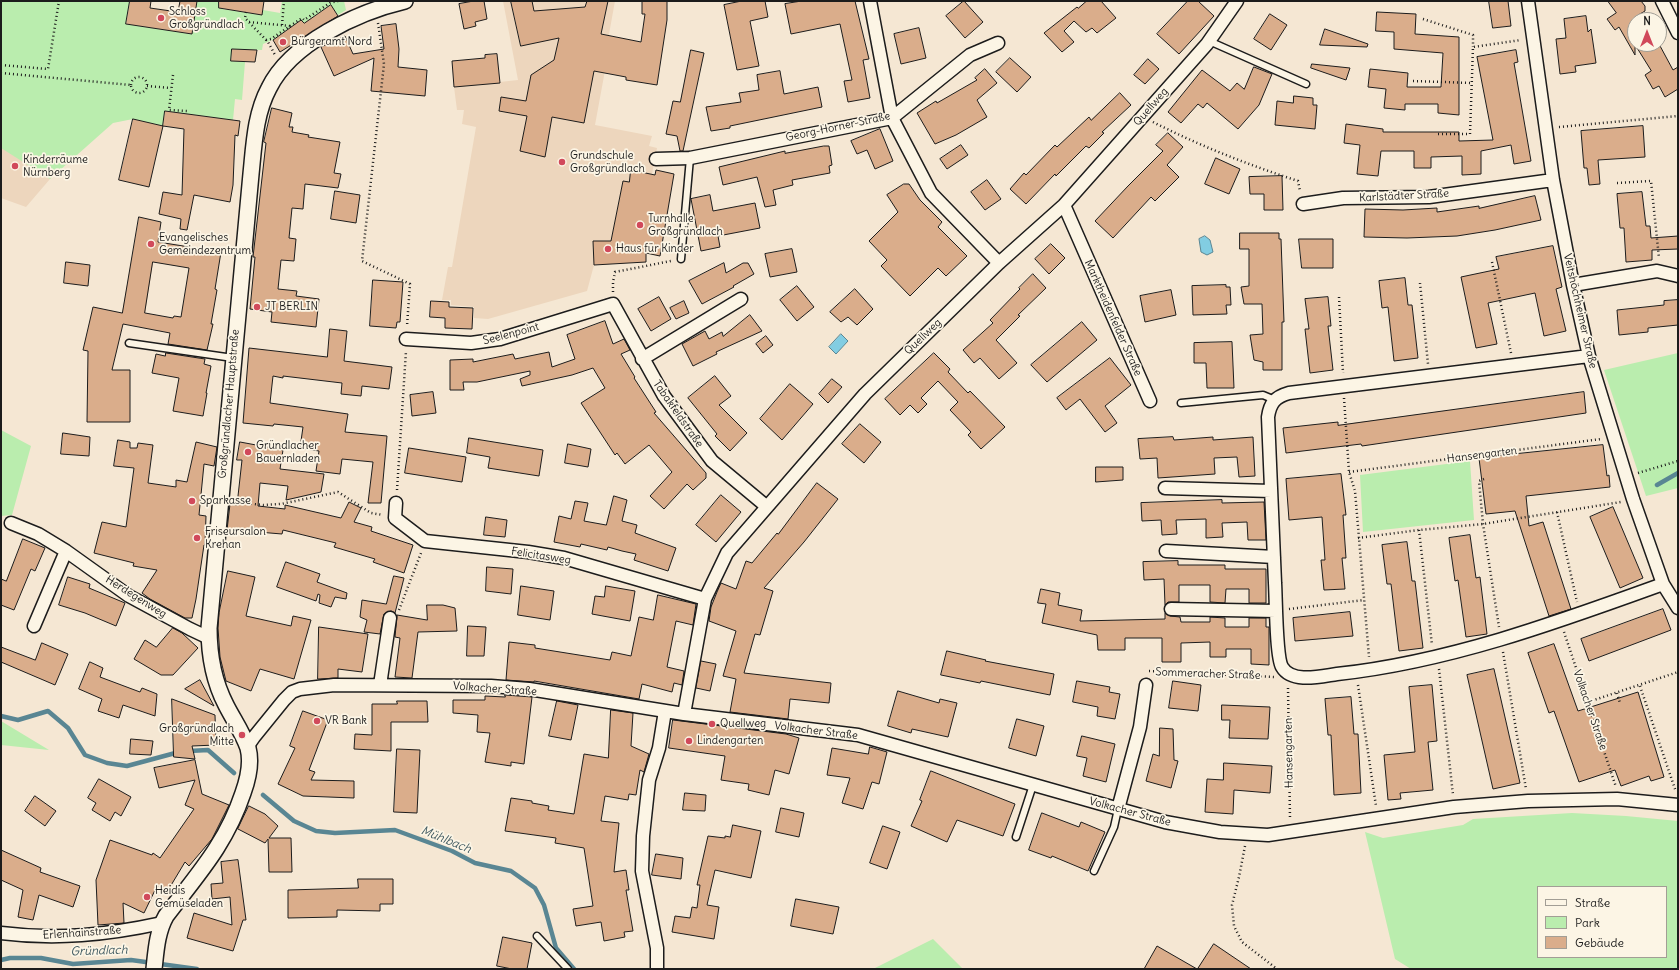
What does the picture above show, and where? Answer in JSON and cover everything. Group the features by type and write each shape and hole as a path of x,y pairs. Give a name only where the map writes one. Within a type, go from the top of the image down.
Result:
{"street":[{"name":"Großgründlacher Hauptstraße","path":"154,969 158,938 162,923 209,861 225,835 235,815 248,777 249,760 247,748 218,688 211,664 209,619 222,498 233,358 254,140 264,99 269,86 297,53 344,23 377,5 405,1"},
{"path":"870,1 892,118 931,193 999,263"},
{"name":"Quellweg","path":"684,714 706,599 727,553 766,506 865,394 999,263 1064,206 1209,40 1237,1"},
{"name":"Veitshöchheimer Straße","path":"1528,1 1553,180 1573,285 1589,356 1633,499 1663,584 1678,608"},
{"path":"1662,1 1678,33"},
{"name":"Georg-Horner-Straße","path":"656,158 690,158 892,118 970,55 998,43"},
{"name":"Karlstädter Straße","path":"1303,204 1343,198 1429,197 1553,180"},
{"name":"Marktheidenfelder Straße","path":"1064,206 1150,401"},
{"path":"1573,285 1657,271 1678,276"},
{"path":"642,359 741,299"},
{"name":"Seelenpoint","path":"406,338 471,343 500,338 614,304"},
{"name":"Tabakfeldstraße","path":"614,304 642,359 664,396 712,461 766,506"},
{"path":"1589,356 1288,393 1281,395 1269,407 1268,417 1276,611 1279,656 1282,668 1291,675 1309,677 1370,670 1436,657 1501,639 1580,614 1663,584"},
{"path":"1165,488 1271,491"},
{"path":"396,503 395,518 425,541"},
{"name":"Herdegenweg","path":"11,523 38,534 66,551 129,596 185,627 209,638"},
{"name":"Felicitasweg","path":"425,541 528,552 564,558 706,599"},
{"path":"34,626 66,551"},
{"path":"1166,551 1274,557"},
{"path":"1171,609 1276,611"},
{"path":"380,685 390,618"},
{"name":"Volkacher Straße","path":"247,748 274,712 292,692 300,689 315,686 491,686 530,689 684,714 858,735 1165,822 1220,832 1268,835 1454,807 1528,801 1620,799 1678,805"},
{"name":"Sommeracher Straße","path":"1118,809 1140,727 1146,686"},
{"path":"657,969 657,948 642,871 643,836 649,780 659,748 665,711"},
{"name":"Erlenhainstraße","path":"1,933 32,937 103,934 162,923"}],"lane":[{"path":"1209,40 1306,84"},
{"path":"682,259 690,158"},
{"path":"129,343 233,358"},
{"path":"1181,403 1263,395 1276,400"},
{"path":"1016,837 1033,785"},
{"path":"1094,872 1114,827 1118,809"},
{"path":"537,936 568,969"}],"path":[{"path":"1,65 48,69 59,1"},
{"path":"282,25 284,1"},
{"path":"266,40 302,18 304,20 330,3 338,1"},
{"path":"377,5 384,64 362,261 410,284 396,503"},
{"path":"246,12 245,18 266,40 283,68"},
{"path":"1423,19 1473,35 1470,134 1438,134"},
{"path":"249,22 290,26"},
{"path":"1473,46 1533,38"},
{"path":"1,73 131,85"},
{"path":"173,75 169,110 187,111"},
{"path":"131,85 135,78 140,77 144,79 147,86"},
{"path":"1413,81 1472,83"},
{"path":"131,85 133,90 137,92 142,92 147,86"},
{"path":"147,86 171,88"},
{"path":"1547,129 1678,116"},
{"path":"1142,117 1176,134 1260,168 1298,181 1303,204"},
{"path":"1617,183 1651,181 1661,272"},
{"path":"614,304 613,282 615,272 682,259"},
{"path":"1492,262 1514,366"},
{"path":"1420,283 1430,376"},
{"path":"1339,297 1349,472 1355,491 1370,670"},
{"name":"Hansengarten","path":"1349,472 1614,438"},
{"path":"1626,477 1678,461"},
{"path":"1484,479 1479,481 1483,524 1528,801"},
{"path":"222,498 235,502 263,506 281,504 338,492 371,513 395,518"},
{"path":"1358,538 1483,524 1633,499"},
{"path":"1556,512 1580,614"},
{"path":"1419,530 1454,807"},
{"path":"390,618 400,610 425,541"},
{"path":"1276,611 1364,600"},
{"name":"Volkacher Straße","path":"1560,620 1620,799"},
{"name":"Sommeracher Straße","path":"1146,686 1147,671 1274,677 1291,675"},
{"path":"1356,672 1378,819"},
{"path":"1588,702 1640,686 1678,672"},
{"name":"Hansengarten","path":"1290,832 1287,692 1291,675"},
{"path":"1640,686 1678,798"},
{"path":"1617,693 1620,703"},
{"path":"1247,834 1232,905 1234,926 1242,942 1277,969"}],"shaded area":[{"name":"Grundschule Großgründlach","path":"503,1 615,1 604,62 606,65 595,125 652,136 649,146 657,148 652,174 631,170 629,182 623,181 610,246 598,241 593,242 594,265 587,291 488,319 474,318 474,307 451,305 451,300 442,300 448,267 452,267 476,127 462,124 464,110 457,110 454,87 518,80"},
{"name":"Kinderräume Nürnberg","path":"1,147 50,179 26,207 1,198"}],"green space":[{"path":"1,1 130,1 126,24 191,34 197,1 223,1 222,9 262,15 263,10 280,13 282,1 344,1 346,10 338,15 331,5 304,23 301,21 272,40 263,44 262,50 232,49 231,61 245,62 242,100 235,99 233,120 165,111 163,126 133,119 113,123 50,179 1,148"},
{"path":"1678,353 1678,488 1646,496 1604,370"},
{"path":"1,430 31,446 12,515 1,516"},
{"path":"1470,461 1474,520 1363,532 1360,475"},
{"path":"1,721 49,750 1,745"},
{"path":"1572,813 1678,821 1678,969 1411,969 1395,959 1365,832 1383,838 1463,825 1473,819"},
{"path":"933,939 963,969 873,969"}],"water":[{"path":"1205,236 1210,240 1213,252 1207,255 1201,252 1199,239"},
{"path":"841,334 848,341 836,354 829,347"}],"building":[{"name":"Schloss Großgründlach","path":"130,1 151,1 150,8 178,12 180,1 197,1 192,34 126,24"},
{"path":"219,1 264,1 262,15 219,8"},
{"path":"484,1 487,19 475,22 476,26 464,29 459,4"},
{"path":"511,1 532,1 534,11 585,7 587,1 608,1 601,34 641,42 645,14 642,14 642,1 667,1 667,20 657,85 626,80 626,77 594,71 584,123 552,117 545,157 520,151 527,116 499,111 501,97 526,101 531,75 554,60 559,38 521,46"},
{"path":"742,1 765,1 768,17 750,21 759,66 737,70 724,5"},
{"path":"802,1 855,1 869,59 863,60 870,98 848,102 844,81 852,80 840,24 791,34 785,4"},
{"path":"964,1 983,22 965,38 946,16"},
{"path":"1087,1 1101,1 1116,18 1097,33 1092,28 1086,32 1074,21 1064,31 1074,42 1062,52 1044,33"},
{"path":"1188,1 1198,1 1214,16 1179,54 1157,34"},
{"path":"1489,1 1508,1 1511,26 1493,28"},
{"path":"1608,1 1641,1 1645,6 1645,11 1643,12 1627,12 1627,41 1619,27 1615,30 1607,19 1616,13"},
{"path":"331,5 338,16 280,52 273,40 301,20 304,23"},
{"path":"1377,12 1416,14 1415,34 1459,37 1459,115 1438,113 1438,104 1405,104 1405,110 1384,108 1386,89 1368,87 1370,69 1408,73 1407,87 1441,87 1443,53 1394,49 1394,32 1376,31"},
{"path":"1270,14 1287,25 1271,50 1254,39"},
{"path":"1586,16 1588,32 1591,29 1596,63 1575,66 1576,72 1560,74 1556,39 1566,38 1564,19"},
{"path":"396,24 399,49 398,67 427,70 425,96 371,91 374,58 334,76 321,47 345,36 353,54 384,49 381,26"},
{"path":"919,28 926,58 901,64 894,34"},
{"path":"1325,29 1368,44 1367,47 1320,45"},
{"path":"232,49 257,50 255,62 231,61"},
{"path":"691,50 704,53 683,151 680,151 677,136 666,134 673,101 680,102"},
{"path":"1516,50 1518,62 1514,63 1531,161 1514,164 1511,145 1481,151 1481,174 1462,175 1462,156 1431,157 1431,168 1414,168 1414,151 1381,151 1378,176 1357,174 1360,145 1344,143 1346,124 1383,129 1383,132 1459,132 1459,141 1493,140 1477,57"},
{"path":"1640,52 1663,52 1673,70 1678,67 1678,89 1665,97 1659,86 1653,89 1645,75 1651,71"},
{"path":"497,54 500,83 454,87 452,61 485,58 485,55"},
{"path":"1010,58 1031,77 1017,92 996,72"},
{"path":"1148,59 1159,69 1145,84 1134,75"},
{"path":"1312,64 1350,68 1346,80 1311,68"},
{"path":"1254,67 1272,74 1259,105 1238,129 1207,103 1203,108 1198,104 1181,123 1168,112 1202,70 1230,91 1237,83 1244,89"},
{"path":"985,69 997,83 977,100 987,117 956,135 935,144 917,113 936,101 937,103 977,80 975,78"},
{"path":"780,71 784,94 818,87 822,107 711,131 706,107 741,102 739,93 759,90 757,75"},
{"path":"1120,93 1131,105 1102,132 1104,133 1089,148 1086,146 1056,176 1055,174 1026,204 1010,189 1024,173 1026,175 1055,145 1057,147 1089,117 1091,120"},
{"path":"1294,96 1313,98 1313,105 1317,105 1315,129 1275,125 1277,101 1293,103"},
{"path":"272,108 292,113 289,127 293,127 292,132 309,135 308,137 340,142 334,173 341,174 338,188 305,184 303,209 292,208 289,238 296,239 294,261 281,260 278,289 297,291 296,296 319,299 316,327 271,322 272,312 250,309 255,257 253,257 266,143 264,142"},
{"path":"165,111 240,121 238,136 235,135 233,185 230,202 194,195 187,230 180,229 181,219 159,214 163,192 182,195 184,129 163,126"},
{"path":"133,119 163,126 149,187 119,180"},
{"path":"1643,126 1645,157 1598,160 1600,184 1589,185 1587,168 1584,168 1581,131"},
{"path":"880,129 893,161 875,169 867,150 857,154 851,141"},
{"path":"1168,133 1183,147 1167,165 1179,177 1155,201 1151,197 1113,238 1095,221 1163,151 1156,145"},
{"path":"961,145 968,155 947,169 940,159"},
{"path":"829,146 832,165 829,166 830,173 792,180 793,185 773,190 776,205 765,207 757,177 723,185 719,167 785,151 785,153"},
{"path":"1216,158 1240,169 1229,194 1205,184"},
{"name":"Turnhalle Großgründlach","path":"631,170 655,175 656,170 674,174 660,256 646,253 646,262 594,265 593,241 611,241 623,181 629,182"},
{"path":"1282,176 1283,210 1264,210 1264,194 1250,194 1249,177"},
{"path":"987,180 1001,199 985,210 971,192"},
{"path":"904,184 909,184 920,200 942,222 938,227 967,256 946,276 938,268 910,296 881,266 887,260 869,241 898,212 887,195"},
{"path":"335,191 360,195 356,223 331,219"},
{"path":"1642,192 1646,226 1650,226 1651,238 1678,236 1678,249 1652,250 1652,260 1626,262 1624,228 1620,228 1617,194"},
{"path":"710,195 713,211 755,203 760,228 718,236 720,247 701,251 691,199"},
{"path":"1535,196 1541,220 1495,230 1457,236 1407,238 1364,237 1365,209 1403,210 1437,208 1437,212 1479,206 1479,208"},
{"path":"139,217 161,222 158,242 221,252 215,289 217,290 211,324 213,324 207,350 168,344 170,333 123,324 112,370 130,370 130,422 87,422 88,351 83,350 93,307 122,313","holes":["153,262 189,268 181,317 174,316 173,318 145,313"]},
{"path":"1240,233 1279,233 1279,239 1281,239 1284,322 1282,322 1282,370 1263,370 1263,362 1254,360 1250,335 1263,334 1262,304 1244,304 1241,287 1249,286 1249,249 1240,249"},
{"path":"1299,239 1333,239 1333,268 1302,268"},
{"path":"1051,244 1065,258 1049,274 1035,259"},
{"path":"1553,246 1562,287 1556,289 1566,331 1544,336 1535,293 1488,303 1497,344 1476,348 1461,277 1499,269 1496,257"},
{"path":"792,249 797,272 770,277 765,254"},
{"path":"66,262 90,265 88,286 64,283"},
{"path":"724,263 726,273 743,263 748,263 754,274 733,286 734,287 702,304 689,281"},
{"path":"1033,274 1046,288 1018,315 1020,316 996,340 1017,363 999,379 980,358 974,363 963,350 993,323 990,320"},
{"path":"1405,278 1408,305 1412,305 1418,358 1394,361 1388,307 1382,308 1379,281"},
{"path":"373,280 403,282 400,322 397,322 396,328 370,326"},
{"path":"1226,285 1226,287 1230,287 1231,305 1226,305 1227,314 1193,315 1192,286"},
{"path":"797,286 814,307 797,321 780,300"},
{"path":"855,289 873,309 857,325 848,317 841,322 830,312"},
{"path":"1171,290 1176,315 1145,322 1140,296"},
{"path":"659,297 671,319 651,331 638,309"},
{"path":"1328,297 1331,326 1328,326 1333,370 1310,373 1305,329 1309,329 1305,299"},
{"path":"1678,300 1678,325 1648,328 1648,332 1619,335 1617,310 1664,305 1664,301"},
{"path":"431,301 449,302 449,307 473,308 472,329 445,328 445,318 430,317"},
{"path":"684,301 689,313 676,319 670,308"},
{"path":"750,315 762,331 716,352 717,354 693,366 682,344 705,331 709,339 722,332 723,336"},
{"path":"605,321 613,344 624,339 630,350 621,354 635,377 634,378 656,412 654,413 706,473 706,478 693,490 687,484 664,509 650,496 672,472 649,445 625,464 617,453 615,455 581,403 605,388 593,368 572,375 522,386 520,379 530,375 530,371 477,382 463,382 464,390 450,390 450,360 473,359 473,362 513,354 515,359 549,352 552,367 575,359 567,335"},
{"path":"1082,322 1097,340 1047,382 1031,365"},
{"path":"330,329 347,331 344,361 392,367 389,389 362,386 361,396 341,394 342,383 273,376 270,403 348,414 345,432 387,436 381,503 368,503 373,462 342,459 340,474 316,471 319,451 300,448 303,427 243,423 249,348 327,357"},
{"path":"766,336 773,345 763,353 756,344"},
{"path":"1232,342 1234,388 1207,388 1206,363 1194,363 1194,343"},
{"path":"166,353 205,359 204,364 211,366 203,416 173,411 179,378 152,373 156,354 165,356"},
{"path":"934,353 950,369 948,372 968,393 970,391 1005,427 981,449 968,435 971,432 950,410 958,402 938,381 921,398 927,404 918,413 910,405 900,415 885,399"},
{"path":"1110,358 1131,385 1105,406 1117,423 1105,432 1080,399 1066,410 1057,398"},
{"path":"715,376 731,396 719,405 747,433 730,451 715,436 717,434 688,398"},
{"path":"832,379 842,387 828,403 819,394"},
{"path":"790,384 813,404 782,440 760,419"},
{"path":"433,392 436,413 412,416 410,395"},
{"path":"1584,392 1586,413 1362,446 1361,444 1286,453 1283,428 1338,422 1338,425"},
{"path":"860,424 881,442 864,463 842,444"},
{"path":"63,433 90,437 89,456 61,454"},
{"path":"1173,437 1174,440 1213,437 1213,440 1253,437 1255,476 1239,477 1237,457 1214,458 1215,474 1158,478 1157,458 1140,459 1138,439"},
{"path":"469,438 543,450 539,476 488,468 490,457 467,453"},
{"path":"118,440 130,442 130,448 137,448 138,443 153,445 148,483 176,487 176,480 187,482 196,442 217,447 214,466 204,464 199,515 206,516 205,545 192,618 185,618 142,593 157,570 133,566 134,563 94,553 102,522 126,527 134,468 114,466"},
{"path":"240,442 283,450 280,469 324,474 321,492 286,500 288,486 260,483 258,506 285,509 285,505 341,518 349,502 361,508 354,522 372,527 371,531 413,545 404,573 373,562 375,559 334,547 336,543 283,530 282,534 258,532 258,534 227,530 230,504 237,505 242,460 237,460"},
{"path":"568,444 591,449 588,467 565,463"},
{"path":"1603,445 1610,487 1526,496 1529,526 1543,522 1571,609 1549,616 1515,511 1486,514 1479,458"},
{"path":"409,448 466,457 462,482 405,473"},
{"path":"1096,467 1123,467 1123,480 1096,482"},
{"path":"1341,474 1346,515 1343,515 1346,558 1342,558 1345,589 1324,590 1321,560 1325,560 1322,517 1289,520 1286,479"},
{"path":"817,483 838,499 804,542 764,588 773,591 760,635 755,634 744,673 831,683 829,703 790,699 788,719 730,712 736,679 723,676 736,631 709,621 711,607 721,583 736,589 746,561 752,563 777,533 778,534"},
{"path":"721,495 741,512 716,542 696,525"},
{"path":"614,496 627,500 622,521 637,525 635,533 676,548 668,571 634,560 636,554 608,547 607,550 581,544 580,547 554,542 559,516 571,519 575,501 588,503 584,521 606,525"},
{"path":"1222,500 1222,503 1264,502 1266,540 1248,540 1247,522 1222,523 1223,537 1206,538 1206,519 1176,520 1177,534 1162,535 1161,520 1142,521 1141,503"},
{"path":"1613,507 1643,578 1620,588 1590,517"},
{"path":"486,517 507,520 505,537 484,535"},
{"path":"1470,535 1476,578 1480,577 1487,634 1466,637 1458,580 1455,581 1449,538"},
{"path":"23,539 45,548 35,571 31,569 14,610 1,605 1,579 6,581"},
{"path":"1407,542 1412,581 1415,581 1423,648 1399,651 1391,584 1387,584 1382,545"},
{"path":"1178,561 1178,565 1225,565 1225,569 1266,569 1266,603 1249,603 1249,589 1226,589 1225,603 1210,602 1210,585 1179,585 1179,602 1168,602 1165,605 1164,579 1144,580 1143,562"},
{"path":"286,562 320,574 317,582 347,593 346,599 335,597 331,607 319,603 320,595 318,594 316,601 277,587"},
{"path":"487,567 513,569 511,594 486,591"},
{"path":"228,571 255,577 246,616 291,626 293,616 311,620 294,679 260,669 251,691 226,681 220,657 218,628 219,613"},
{"path":"394,576 404,578 395,613 391,611 384,614 380,634 364,632 367,620 360,617 362,600 386,604"},
{"path":"68,577 90,584 89,588 125,603 116,626 85,613 59,605"},
{"path":"521,586 554,591 550,620 518,615"},
{"path":"606,586 635,591 630,621 592,614 595,596 604,597"},
{"path":"1041,589 1060,593 1058,605 1082,610 1080,621 1165,619 1165,613 1170,616 1180,617 1181,622 1210,622 1210,617 1225,618 1225,627 1249,627 1249,618 1266,618 1266,627 1269,627 1269,665 1251,664 1251,649 1226,649 1226,657 1210,657 1210,642 1181,643 1181,662 1162,662 1162,638 1125,638 1125,650 1098,650 1097,635 1042,623 1046,604 1038,603"},
{"path":"658,595 696,604 693,625 676,621 667,667 684,671 682,685 674,683 672,692 642,684 639,699 534,681 506,680 509,642 535,645 535,648 610,660 612,652 631,656 639,617 653,620"},
{"path":"427,605 443,605 455,608 457,631 418,632 412,678 395,677 400,638 395,637 397,615 427,620"},
{"path":"1663,609 1671,630 1589,661 1581,639"},
{"path":"1350,612 1353,636 1295,641 1293,618"},
{"path":"468,626 486,627 484,656 467,656"},
{"path":"319,627 368,634 362,672 338,669 338,678 318,679"},
{"path":"173,628 182,633 198,648 173,675 161,675 134,659 145,640 156,647"},
{"path":"42,643 68,654 55,685 1,662 1,647 35,660"},
{"path":"1554,644 1578,711 1638,692 1664,777 1651,781 1649,776 1621,786 1615,770 1579,782 1554,711 1549,713 1528,653"},
{"path":"947,651 986,660 985,661 1054,674 1050,695 981,681 980,683 941,675"},
{"path":"701,661 716,664 710,691 696,688"},
{"path":"90,662 103,668 100,677 140,692 142,688 157,694 155,716 123,705 119,718 98,711 102,699 79,689"},
{"path":"1494,669 1520,783 1493,789 1467,675"},
{"path":"200,680 214,706 185,689"},
{"path":"1077,681 1110,687 1109,692 1120,694 1115,719 1097,716 1098,707 1073,702"},
{"path":"1173,681 1201,685 1198,711 1169,708"},
{"path":"1432,685 1437,741 1428,742 1433,790 1400,793 1401,799 1388,800 1384,755 1415,752 1409,687"},
{"path":"898,691 939,703 940,699 957,703 948,737 912,729 911,733 888,726"},
{"path":"505,695 532,697 524,764 511,762 511,766 485,762 490,733 477,732 478,715 453,713 453,700 485,700 485,696 505,697"},
{"path":"1351,697 1354,734 1358,734 1361,793 1334,795 1331,735 1328,735 1325,699"},
{"path":"172,699 215,715 216,745 192,746 195,759 174,757"},
{"path":"397,701 427,701 428,722 391,722 391,751 354,749 355,734 372,735 372,704 397,704"},
{"path":"557,701 578,705 571,740 549,736"},
{"path":"1222,705 1270,707 1268,739 1229,738 1230,720 1222,720"},
{"path":"611,710 633,713 631,746 649,754 644,772 640,770 636,795 629,794 628,800 605,796 601,821 619,823 614,872 626,870 629,890 626,890 633,931 624,932 625,937 604,941 601,922 576,926 573,909 593,906 584,848 555,843 556,838 505,831 511,798 532,801 532,803 549,806 548,810 574,814 584,754 608,758"},
{"path":"303,711 328,720 309,770 315,772 311,780 354,781 354,798 303,796 278,784 295,748 290,746"},
{"path":"1017,719 1044,726 1036,756 1009,748"},
{"path":"673,720 786,734 799,738 789,774 775,770 769,795 748,790 749,784 721,780 725,756 669,748"},
{"path":"1160,728 1173,729 1174,760 1178,761 1171,788 1146,781 1153,754 1159,756"},
{"path":"1082,736 1115,744 1106,782 1083,776 1087,758 1077,756"},
{"path":"131,739 153,741 151,755 130,754"},
{"path":"870,747 887,752 879,784 872,782 863,809 842,803 850,778 827,775 832,748 868,754"},
{"path":"397,749 420,750 417,813 394,812"},
{"path":"195,760 202,794 229,805 212,839 189,866 185,862 167,892 157,886 144,913 123,903 124,923 98,925 96,880 110,840 152,855 153,853 160,858 194,809 185,805 195,780 159,788 154,768"},
{"path":"1224,763 1272,766 1270,793 1234,790 1233,814 1205,812 1207,779 1223,780"},
{"path":"931,771 1015,804 1003,836 957,820 947,842 911,826 922,801 920,800"},
{"path":"99,779 131,797 121,816 115,812 110,821 92,810 96,803 88,798"},
{"path":"685,793 706,795 705,811 683,810"},
{"path":"35,796 56,811 45,826 25,811"},
{"path":"249,806 265,814 278,826 269,838 291,838 292,872 269,872 268,839 265,843 238,829"},
{"path":"781,808 804,813 799,837 776,832"},
{"path":"1042,813 1079,827 1081,822 1105,832 1088,871 1052,856 1051,858 1029,850"},
{"path":"733,825 761,831 751,878 715,870 707,905 719,907 714,939 672,932 675,916 690,918 692,907 697,908 700,885 697,885 708,836 725,838 725,836 730,837"},
{"path":"883,826 900,832 887,869 870,863"},
{"path":"1,850 41,868 40,872 80,886 73,907 39,895 33,920 18,917 23,890 1,880"},
{"path":"656,854 683,858 681,879 652,875"},
{"path":"238,860 246,920 243,920 233,951 187,938 194,913 232,925 230,897 212,899 211,884 223,883 221,862"},
{"path":"358,879 393,879 393,904 380,904 380,911 337,910 337,917 288,918 288,890 358,888"},
{"path":"796,899 839,907 833,934 791,926"},
{"path":"503,937 532,943 527,969 512,969 497,966"},
{"path":"1214,944 1251,969 1197,969"},
{"path":"1157,946 1197,969 1144,969"}],"waterway":[{"path":"1657,485 1678,473"},
{"name":"Mühlbach","path":"1,716 18,720 48,711 68,728 85,755 107,763 127,766 179,752"},
{"name":"Mühlbach","path":"189,751 208,750 234,773"},
{"name":"Mühlbach","path":"263,795 294,821 316,831 335,833 395,830 452,851 475,863 511,871 535,888 544,905 556,948 574,969"},
{"name":"Gründlach","path":"1,960 10,958 41,958 73,964 131,960 197,969"}],"place":[{"name":"Schloss Großgründlach","path":"161,18"},
{"name":"Bürgeramt Nord","path":"283,42"},
{"name":"Grundschule Großgründlach","path":"562,162"},
{"name":"Kinderräume Nürnberg","path":"15,166"},
{"name":"Turnhalle Großgründlach","path":"640,225"},
{"name":"Evangelisches Gemeindezentrum","path":"151,244"},
{"name":"Haus für Kinder","path":"608,249"},
{"name":"JT BERLIN","path":"257,307"},
{"name":"Gründlacher Bauernladen","path":"248,452"},
{"name":"Sparkasse","path":"192,501"},
{"name":"Friseursalon Krehan","path":"197,538"},
{"name":"VR Bank","path":"317,721"},
{"name":"Quellweg","path":"712,724"},
{"name":"Großgründlach Mitte","path":"242,735"},
{"name":"Lindengarten","path":"689,741"},
{"name":"Heidis Gemüseladen","path":"147,897"}]}
